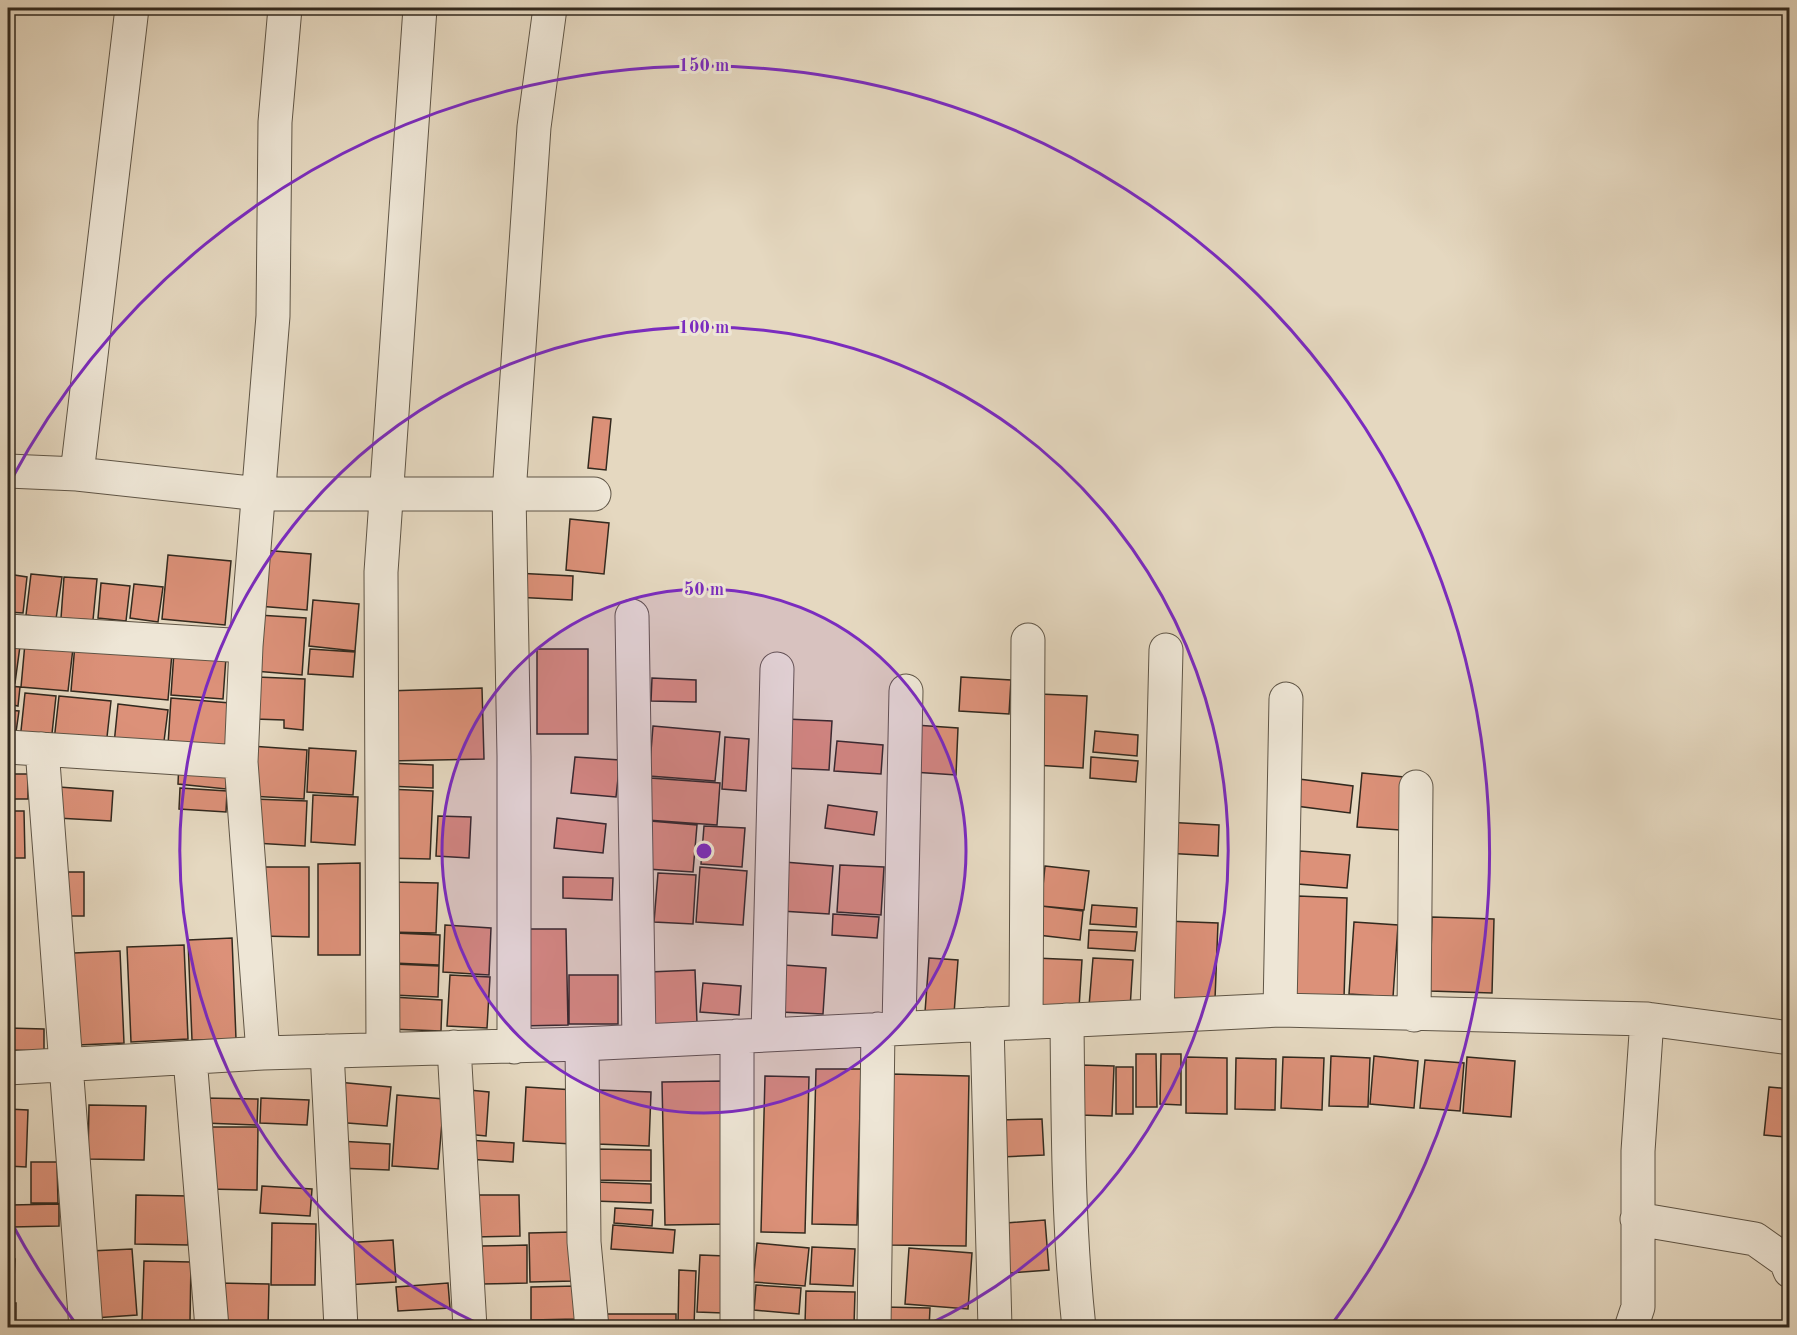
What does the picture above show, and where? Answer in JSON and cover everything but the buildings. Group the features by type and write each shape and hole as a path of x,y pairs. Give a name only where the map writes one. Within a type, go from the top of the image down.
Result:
{"street":[{"path":"77,474 132,8"},
{"path":"263,1053 241,762 246,646 273,316 275,122 285,8"},
{"path":"383,1049 381,572 420,8"},
{"path":"514,1047 514,756 509,494 534,127 550,8"},
{"path":"8,471 77,474 260,494 594,494"},
{"path":"632,616 639,1041"},
{"path":"8,631 246,646"},
{"path":"1026,1023 1028,640"},
{"path":"1157,1016 1166,650"},
{"path":"737,1328 777,669"},
{"path":"874,1328 906,691"},
{"path":"1280,1010 1286,699"},
{"path":"8,747 241,762"},
{"path":"42,749 86,1328"},
{"path":"1414,1015 1416,788"},
{"path":"8,1068 263,1053 514,1047 1280,1010 1647,1019 1790,1038"},
{"path":"1631,1328 1638,1307 1636,1219 1638,1151 1647,1019"},
{"path":"1067,1020 1069,1180 1073,1275 1079,1328"},
{"path":"987,1024 995,1328"},
{"path":"582,1044 584,1242 592,1328"},
{"path":"454,1047 470,1328"},
{"path":"327,1051 341,1328"},
{"path":"190,1058 212,1328"},
{"path":"1636,1219 1755,1239 1786,1261 1790,1271"}]}
